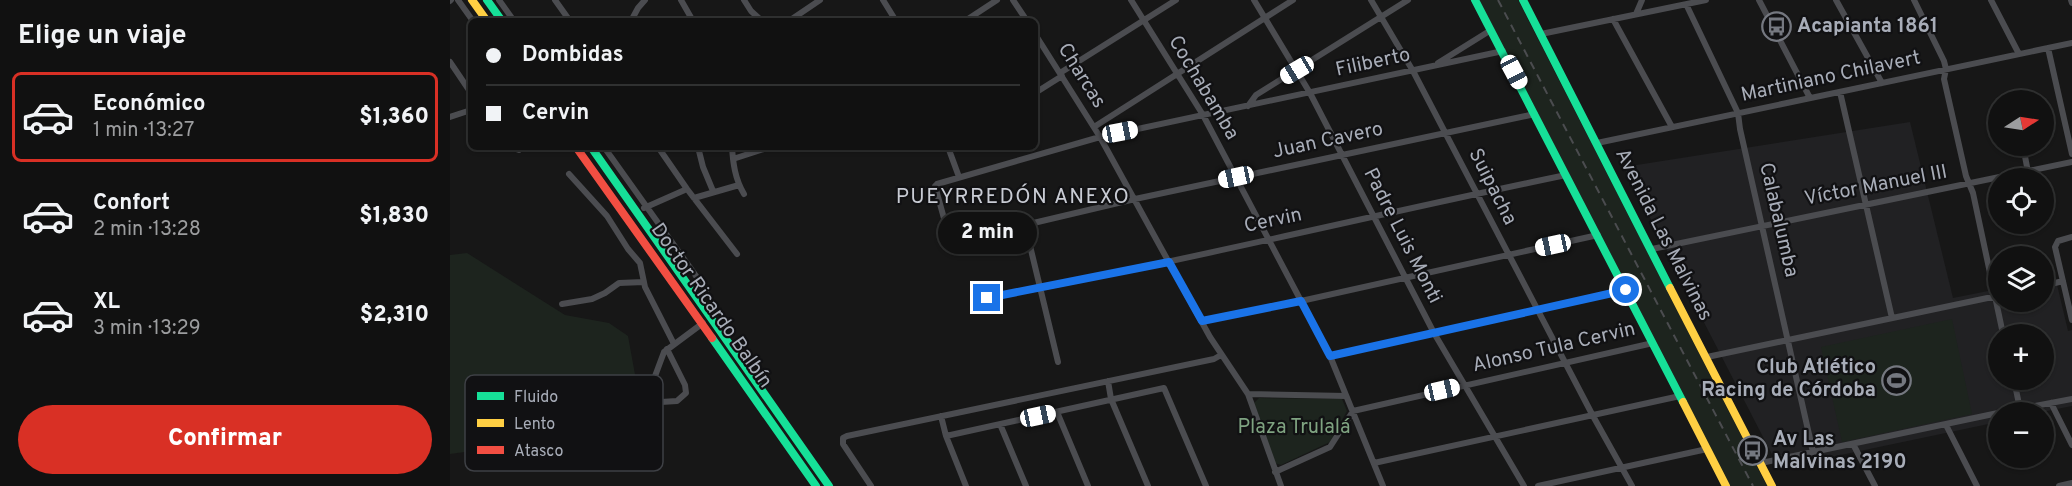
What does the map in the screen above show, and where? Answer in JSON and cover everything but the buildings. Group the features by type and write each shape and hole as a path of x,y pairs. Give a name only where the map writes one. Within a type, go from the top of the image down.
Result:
{"main road":[{"path":"472,0 485,18"},
{"path":"487,0 500,18"},
{"path":"1475,0 1726,486"},
{"name":"Avenida Las Malvinas","path":"1523,0 1772,486"},
{"path":"570,150 591,168"},
{"name":"Doctor Ricardo Balbín","path":"578,150 703,323 816,486"},
{"name":"Doctor Ricardo Balbín","path":"593,150 830,486"}],"street":[{"path":"458,0 471,18"},
{"path":"499,0 512,18"},
{"path":"555,0 568,18"},
{"path":"633,18 645,0"},
{"path":"681,0 691,18"},
{"path":"744,0 758,18"},
{"path":"793,18 819,0"},
{"path":"883,0 894,18"},
{"path":"970,18 997,0"},
{"path":"1013,0 1025,18"},
{"name":"Cochabamba","path":"1131,0 1203,115 1330,356 1383,486"},
{"path":"1038,91 1176,0"},
{"name":"Padre Luis Monti","path":"1254,0 1310,93 1434,333 1524,486"},
{"path":"1094,128 1293,0"},
{"name":"Suipacha","path":"1371,0 1446,132 1476,194 1632,486"},
{"path":"1248,106 1256,95 1408,0"},
{"path":"1636,14 1642,0"},
{"path":"1541,34 1706,0"},
{"path":"1759,0 1810,98"},
{"path":"1836,0 1882,83"},
{"path":"1914,0 1944,61 1946,69 1944,79 1988,260"},
{"path":"1991,0 2019,54"},
{"name":"Calabalumba","path":"1686,4 1738,113 1813,452"},
{"path":"1613,19 1672,127"},
{"name":"Filiberto","path":"1434,66 1491,30"},
{"name":"Charcas","path":"1038,39 1100,136 1221,355 1248,394 1281,486"},
{"name":"Martiniano Chilavert","path":"1597,143 2072,43"},
{"path":"2048,48 2072,154"},
{"name":"Filiberto","path":"953,244 935,186 937,184 1100,136 1503,51"},
{"path":"450,62 468,88"},
{"path":"450,76 457,72"},
{"path":"1840,92 1892,318"},
{"path":"450,117 468,111"},
{"name":"Juan Cavero","path":"953,244 957,245 1025,225 1135,199 1535,114"},
{"path":"606,150 706,290"},
{"path":"660,150 737,254"},
{"path":"699,150 713,191"},
{"path":"732,150 739,185 744,194"},
{"path":"733,159 761,150"},
{"path":"949,150 959,177"},
{"name":"Víctor Manuel III","path":"2046,168 2072,162"},
{"path":"569,174 607,216 640,262 644,282 674,344"},
{"name":"Cervin","path":"987,298 1169,262 1566,176"},
{"name":"Víctor Manuel III","path":"1652,249 1988,180"},
{"path":"694,198 739,185"},
{"path":"637,212 687,189"},
{"path":"1025,225 1058,362"},
{"path":"1202,321 1598,235"},
{"path":"2072,237 2056,242 2055,247 2072,320"},
{"path":"562,304 592,299 619,283 644,282"},
{"path":"2054,284 2062,282"},
{"path":"1330,356 1626,290"},
{"path":"1707,357 1988,298"},
{"path":"656,375 667,349 703,323"},
{"name":"Alonso Tula Cervin","path":"1353,411 1653,343"},
{"path":"663,402 677,401 686,393 685,386 667,349"},
{"path":"871,486 843,444 843,438 1214,359 1221,355"},
{"path":"1108,381 1111,399 1148,486"},
{"path":"945,436 1164,388 1206,486"},
{"path":"1248,394 1346,396"},
{"path":"1374,463 1680,396"},
{"path":"2054,402 2072,399"},
{"path":"1275,472 1330,447 1353,411"},
{"path":"2054,411 2072,445"},
{"path":"1057,412 1088,486"},
{"path":"941,416 945,436 966,486"},
{"path":"1761,463 1988,416"},
{"path":"1000,424 1026,486"},
{"path":"1946,424 1977,486"},
{"path":"1853,444 1875,486"},
{"path":"1538,486 1707,449"},
{"path":"2059,486 2072,483"}],"shaded area":[{"path":"1910,122 1953,298 1988,291 1988,312 2054,312 2055,276 2068,331 2072,330 2072,406 2054,410 2054,402 1988,402 1988,424 1779,468 1624,167"}],"green space":[{"path":"1479,0 1518,0 1767,486 1728,486"},
{"path":"467,253 565,315 609,323 628,336 635,375 465,375 465,452 450,454 450,255"},
{"name":"Club Atlético Racing de Córdoba","path":"1952,319 1972,414 1842,442 1821,347"},
{"name":"Plaza Trulalá","path":"1259,398 1342,399 1347,411 1330,442 1281,465 1275,463 1254,403"}],"railway":[{"path":"1498,0 1753,486"}],"traffic: fast":[{"path":"487,0 500,18"},
{"path":"1475,0 1683,402"},
{"path":"1523,0 1670,288"},
{"path":"593,150 829,486"},
{"path":"712,338 816,486"}],"traffic: slow":[{"path":"472,0 485,18"},
{"path":"1670,288 1772,486"},
{"path":"1683,402 1726,486"}],"traffic: jam":[{"path":"578,150 712,338"}],"place":[{"name":"Acapianta 1861","path":"1776,27"},
{"name":"Club Atlético Racing de Córdoba","path":"1897,380"},
{"name":"Av Las Malvinas 2190","path":"1752,451"}],"district":[{"name":"PUEYRREDÓN ANEXO","path":"1013,197"}],"route":[{"path":"987,298 1169,262 1202,321 1301,301 1330,356 1626,290"}]}
